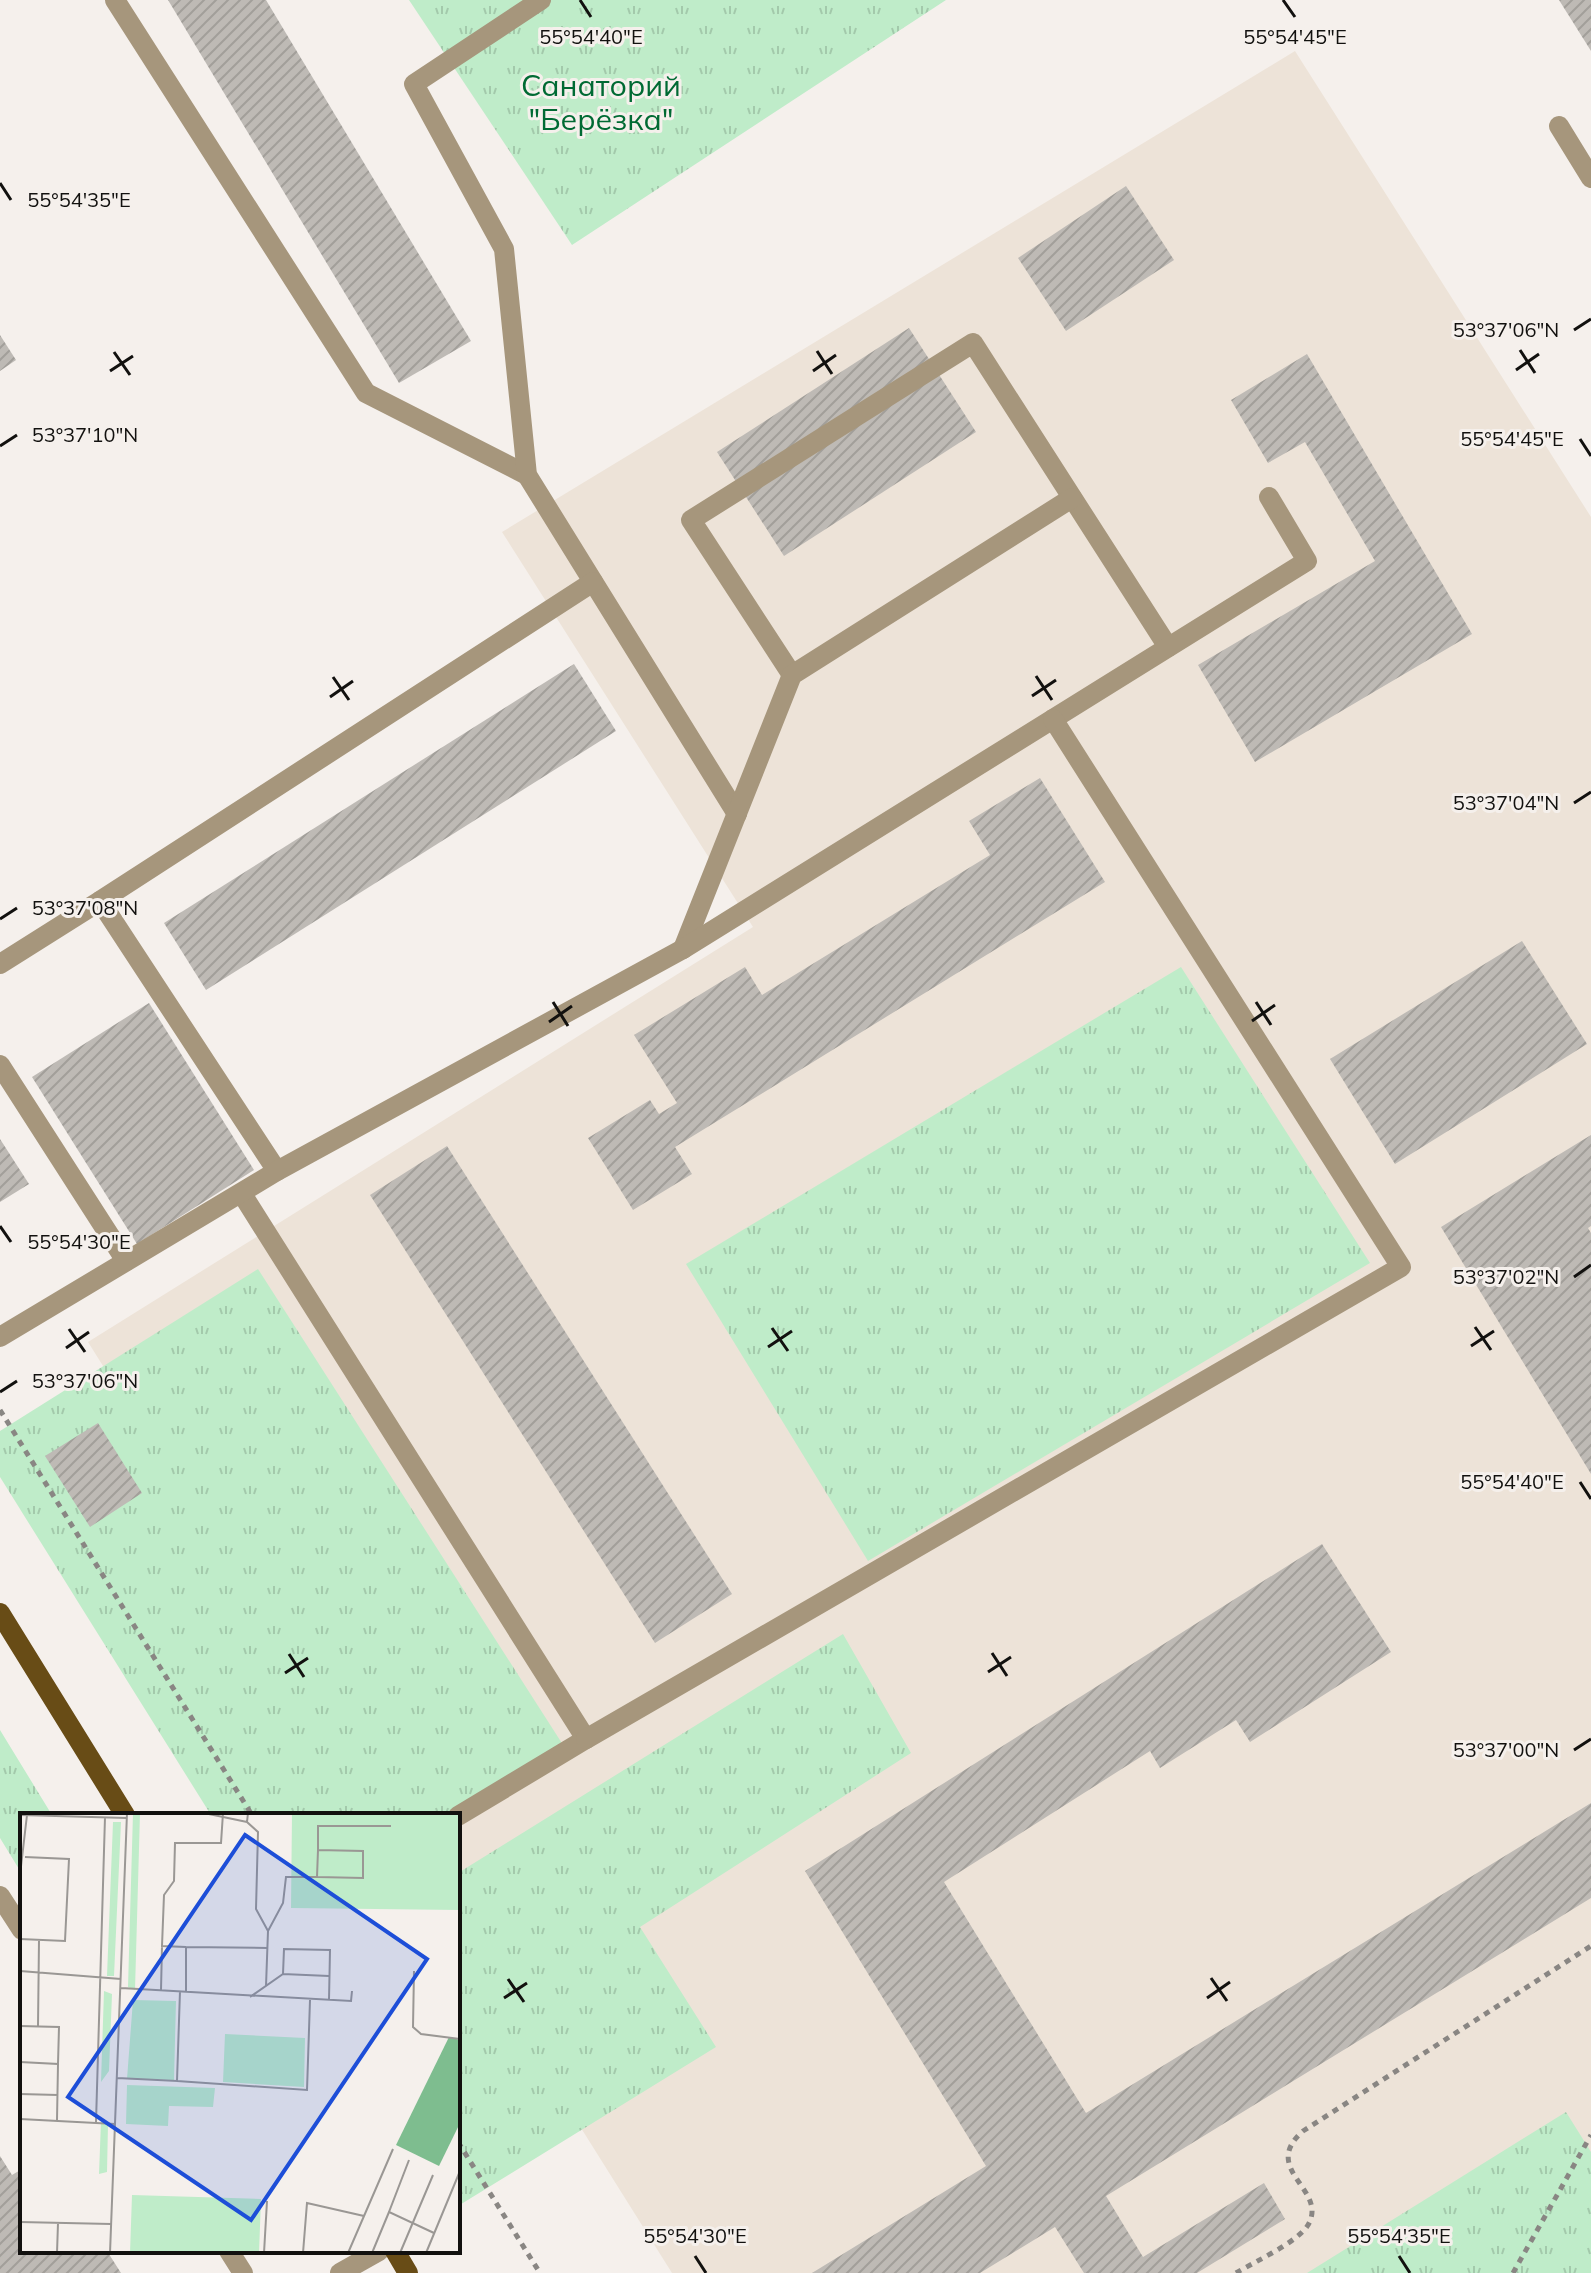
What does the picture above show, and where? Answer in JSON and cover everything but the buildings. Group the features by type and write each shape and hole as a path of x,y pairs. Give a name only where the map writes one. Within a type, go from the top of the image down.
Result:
{"main road":[{"path":"0,1613 124,1813"},
{"path":"396,2253 408,2273"}],"lane":[{"path":"115,0 366,393 527,475"},
{"path":"541,0 414,84 504,249 527,475 737,814"},
{"path":"1559,126 1591,178"},
{"path":"792,675 691,520 973,343 1168,647"},
{"path":"0,1337 277,1171 683,949 1307,561 1269,497"},
{"path":"683,949 792,675 1072,498"},
{"path":"0,964 593,582"},
{"path":"460,1815 1401,1267 1053,719"},
{"path":"100,901 277,1171"},
{"path":"0,1065 126,1261"},
{"path":"242,1194 586,1739"},
{"path":"0,1896 20,1927"},
{"path":"230,2253 243,2273"},
{"path":"340,2273 375,2253"}],"path":[{"path":"0,1410 251,1813"},
{"path":"1236,2273 1307,2227 1312,2215 1311,2202 1289,2167 1287,2154 1292,2141 1591,1946"},
{"path":"1513,2273 1591,2135"},
{"path":"460,2145 540,2273"}],"shaded area":[{"path":"1295,51 1591,517 1591,2273 672,2273 460,1935 460,1813 384,1813 88,1342 753,927 502,532"}],"green space":[{"name":"Санаторий \"Берёзка\"","path":"409,0 946,0 572,245"},
{"path":"1181,967 1370,1263 868,1561 686,1264"},
{"path":"258,1269 565,1748 460,1814 210,1813 0,1477 0,1431"},
{"path":"843,1634 911,1753 640,1927 716,2047 460,2205 460,1872"},
{"path":"0,1730 51,1813 20,1813 20,1871 0,1838"},
{"path":"1566,2112 1591,2152 1591,2273 1307,2273"}]}
